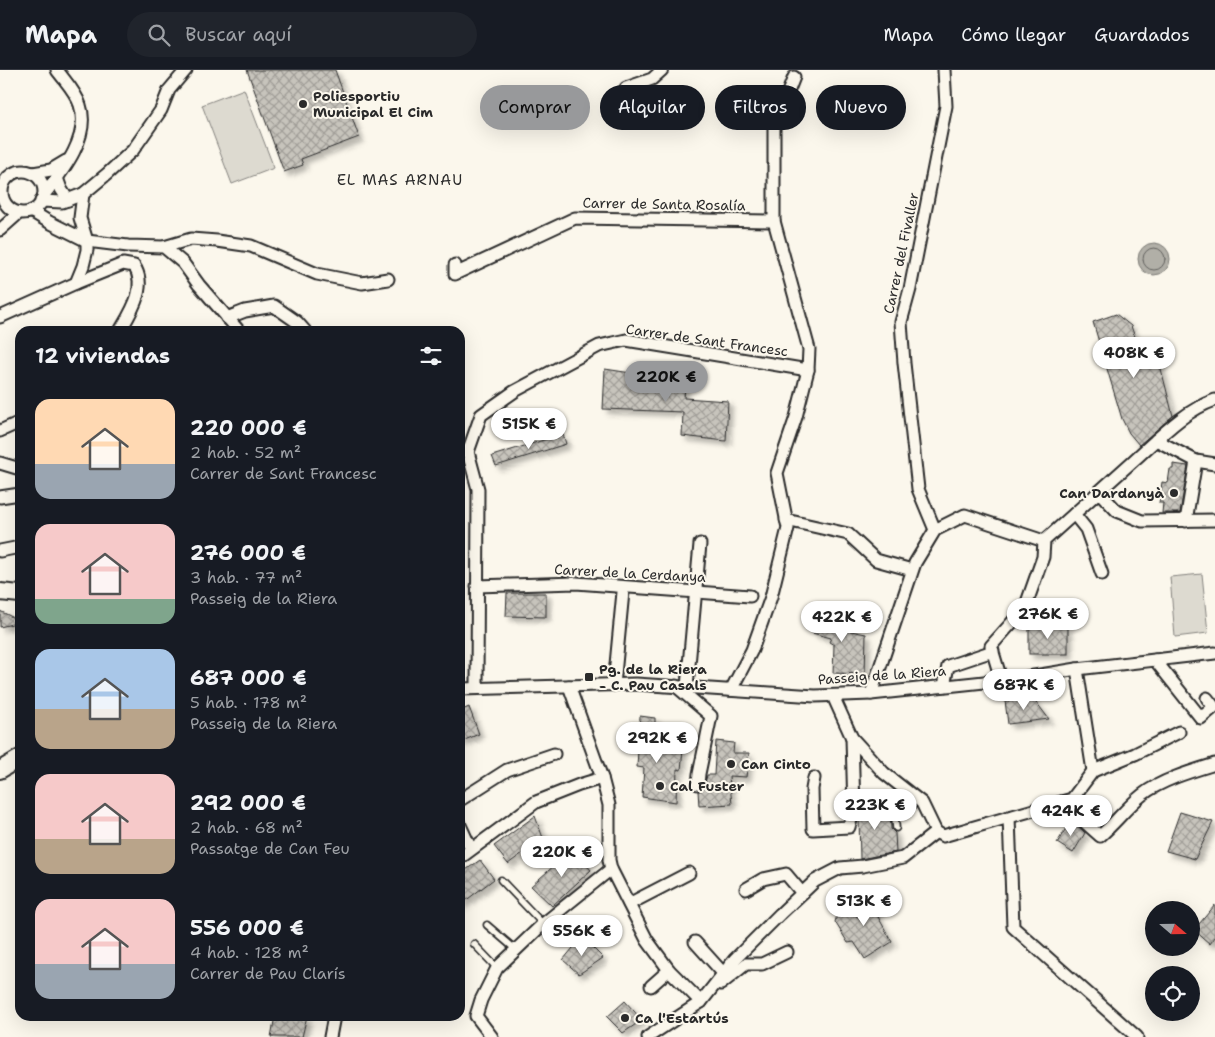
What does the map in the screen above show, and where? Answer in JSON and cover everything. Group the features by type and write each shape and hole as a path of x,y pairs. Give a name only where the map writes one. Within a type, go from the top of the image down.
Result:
{"street":[{"path":"0,230 19,213 31,211 57,178 77,146 83,123 80,106 69,85 57,70"},
{"path":"42,198 62,202 68,200 83,194 107,174 133,150 161,110 169,90 186,70"},
{"path":"635,85 652,79 662,70"},
{"name":"Carrer del Fivaller","path":"935,530 918,489 901,322 910,289 946,106 944,70"},
{"path":"731,690 752,650 771,597 788,528 777,473 796,417 808,370 808,349 774,221 774,128 794,77"},
{"path":"19,213 9,208 2,198 1,190 7,177 20,170 33,173 51,170 68,160"},
{"path":"33,173 42,182 42,198"},
{"path":"57,178 68,200"},
{"path":"76,283 87,250 87,241 80,218 83,194"},
{"path":"0,230 5,204"},
{"path":"31,211 48,222 87,241 128,246 164,247 191,239 218,241 251,246 317,274 362,283 388,279"},
{"name":"Carrer de Santa Rosalía","path":"455,265 455,274 575,218 774,221"},
{"path":"164,247 183,263 199,285 234,326"},
{"path":"0,317 123,264 134,266 140,284 135,305 123,326"},
{"path":"227,318 245,310 274,306 301,326"},
{"name":"Carrer de Sant Francesc","path":"465,450 481,415 515,391 599,346 626,340 808,370"},
{"path":"1001,679 991,646 1025,608 1043,557 1044,541 1156,440 1188,414 1203,404 1215,400"},
{"path":"0,431 15,424"},
{"path":"1156,440 1196,461 1215,464"},
{"path":"465,455 478,489 477,688"},
{"path":"1186,521 1196,461"},
{"path":"0,463 15,468"},
{"path":"1099,492 1116,511 1142,522 1215,520"},
{"path":"0,497 15,495"},
{"path":"1074,514 1086,528 1102,574"},
{"path":"871,694 912,570 935,530 965,515 1044,541"},
{"path":"786,520 848,534 876,560 912,570"},
{"path":"698,784 711,716 681,687 696,591 700,544"},
{"path":"0,551 15,548"},
{"name":"Carrer de la Cerdanya","path":"478,586 576,583 750,596"},
{"path":"0,592 15,594"},
{"path":"614,685 624,592"},
{"path":"944,686 948,666 993,652"},
{"name":"Passeig de la Riera","path":"465,689 614,685 832,696 944,686 1215,653"},
{"path":"1155,660 1201,718 1214,707 1207,698"},
{"path":"1077,669 1093,771"},
{"path":"569,686 610,805 609,860 611,869 647,940 668,970 705,997"},
{"path":"832,696 852,738 884,773 922,803 939,834"},
{"path":"705,997 723,973 815,881 840,868 863,866 903,858 939,834 1072,799 1093,771 1135,754 1179,732"},
{"path":"814,778 812,789 813,829 849,826 854,809 852,738"},
{"path":"465,797 507,770 554,754"},
{"path":"1,770 15,761"},
{"path":"1,770 15,764"},
{"path":"1062,802 1100,836 1135,801 1152,789 1215,764"},
{"path":"465,854 536,802 578,785 602,778"},
{"path":"1009,817 1013,927 1137,1037"},
{"path":"465,836 471,849"},
{"path":"492,1037 476,1016 481,1000 497,968 543,924 611,869"},
{"path":"629,904 689,873"},
{"path":"746,889 763,879 786,874 802,893"},
{"path":"694,942 723,973"},
{"path":"648,1037 705,997 746,964 762,964 787,952"},
{"path":"652,986 668,970"},
{"path":"330,1037 333,1021"}],"lane":[{"path":"853,798 888,797 888,802 894,808 896,828"},
{"path":"501,880 543,924"},
{"path":"487,925 515,949"},
{"path":"474,944 497,968"}],"shaded area":[{"path":"244,89 274,168 232,184 202,105"},
{"path":"1202,574 1208,633 1175,637 1170,577"}],"water":[{"path":"1154,243 1160,244 1165,248 1169,253 1169,265 1165,270 1160,274 1154,275 1148,274 1143,270 1139,265 1138,259 1139,253 1143,248 1148,244"}],"building":[{"name":"Poliesportiu Municipal El Cim","path":"247,70 335,70 359,137 301,159 303,165 284,172"},
{"path":"1116,314 1131,326 1140,351 1146,349 1151,361 1159,361 1173,416 1139,445 1129,433 1122,419 1093,322"},
{"path":"605,369 664,378 666,383 685,386 684,398 728,401 726,441 682,436 683,412 603,409"},
{"path":"563,434 566,444 496,466 492,456"},
{"name":"Can Dardanyà","path":"1173,464 1188,466 1180,513 1162,513 1163,503 1159,503 1162,482 1168,483 1170,469 1173,469"},
{"path":"507,593 546,593 546,617 506,616"},
{"path":"820,604 832,605 831,611 837,613 836,628 866,634 865,674 833,673 834,645 829,642 831,638 812,633"},
{"path":"0,611 15,618 15,623 0,627"},
{"path":"1029,626 1068,626 1068,654 1029,654"},
{"path":"1027,690 1049,719 1008,724 1005,701 1025,699"},
{"path":"469,707 479,734 465,740 465,709"},
{"path":"640,716 655,718 655,747 683,749 681,770 677,769 676,802 642,797 644,768 637,767"},
{"path":"716,741 734,743 733,753 749,753 746,777 729,776 732,804 699,806 698,791 704,788 707,775 714,775"},
{"path":"861,802 878,802 881,810 890,810 891,829 895,833 896,852 860,859 859,818"},
{"path":"1180,812 1213,822 1195,859 1166,851"},
{"path":"535,816 543,838 508,864 494,846"},
{"path":"1071,820 1085,833 1073,853 1057,843"},
{"path":"573,849 591,870 552,906 531,886"},
{"path":"480,860 494,879 465,901 465,870"},
{"path":"869,894 874,895 881,909 876,913 892,942 865,959 854,942 848,943 835,922 837,915 845,908 858,917 858,900"},
{"path":"1215,905 1215,937 1210,944 1200,935 1200,923"},
{"path":"582,937 603,958 579,974 563,960"},
{"name":"Ca l'Estartús","path":"625,1001 642,1020 623,1033 607,1017"},
{"path":"274,1021 306,1021 302,1037 271,1037"}],"place":[{"name":"Poliesportiu Municipal El Cim","path":"303,104"},
{"name":"Can Dardanyà","path":"1174,493"},
{"name":"Pg. de la Riera - C. Pau Casals","path":"589,677"},
{"name":"Can Cinto","path":"731,764"},
{"name":"Cal Fuster","path":"660,786"},
{"name":"Ca l'Estartús","path":"625,1018"}],"district":[{"name":"EL MAS ARNAU","path":"400,180"}]}
